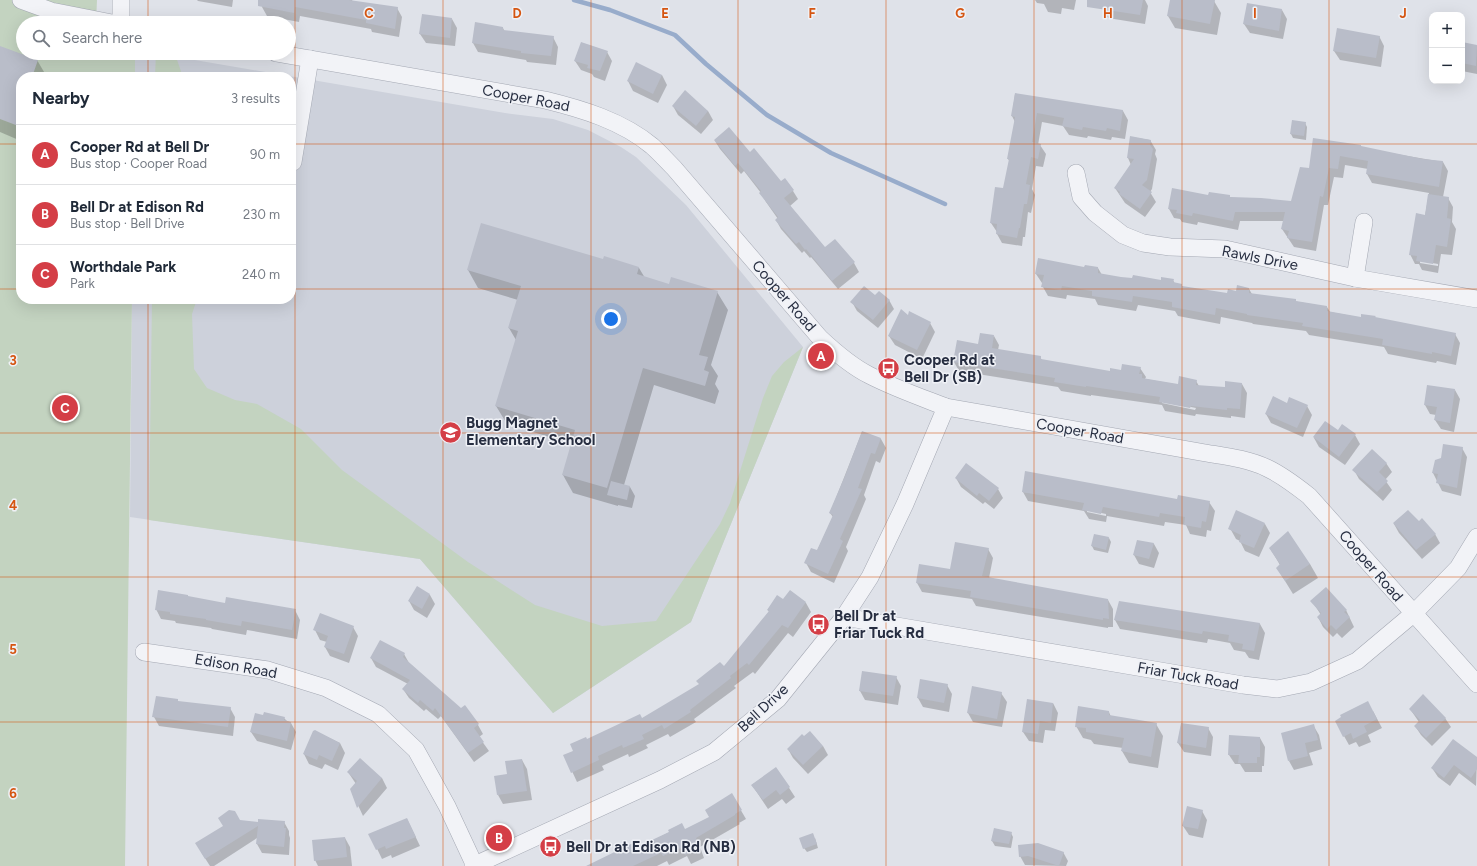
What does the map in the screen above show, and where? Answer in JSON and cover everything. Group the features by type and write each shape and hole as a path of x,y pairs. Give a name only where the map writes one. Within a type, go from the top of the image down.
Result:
{"street":[{"path":"20,0 51,11 76,16"},
{"path":"121,0 121,16"},
{"name":"Cooper Road","path":"296,57 575,107 603,117 623,128 651,146 674,168 820,338 840,356 868,375 946,407 1239,459 1266,467 1287,479 1309,496 1477,684"},
{"path":"296,144 310,59"},
{"name":"Rawls Drive","path":"1076,174 1081,197 1095,212 1123,235 1143,243 1170,247 1225,249 1355,278 1477,299"},
{"path":"1355,278 1364,222"},
{"name":"Bell Drive","path":"474,866 660,780 714,752 778,699 844,617 870,577 902,511 946,407"},
{"name":"Friar Tuck Road","path":"844,617 1243,685 1277,689 1312,682 1357,661 1413,614 1458,568 1477,537"},
{"name":"Edison Road","path":"144,652 268,670 326,688 378,714 416,750 447,806 474,866"}],"shaded area":[{"name":"Bugg Magnet Elementary School","path":"135,60 195,60 265,72 135,72"},
{"name":"Bugg Magnet Elementary School","path":"296,77 505,113 553,119 588,130 621,147 636,157 686,205 803,347 691,622 553,713 420,559 130,517 132,304 296,304"}],"green space":[{"path":"0,0 97,0 96,16 16,16 16,60 135,60 135,72 16,72 16,304 132,304 125,866 0,866"},
{"path":"156,60 177,60 181,72 155,72"},
{"path":"152,304 195,304 192,314 194,369 207,388 235,400 257,404 301,429 342,470 468,562 535,605 602,626 656,621 720,524 730,503 763,398 772,376 784,362 803,347 691,622 553,713 420,559 149,520"}],"building":[{"path":"258,0 349,0 398,7 395,29 366,23 366,20 295,7 294,13 258,6"},
{"path":"1087,0 1143,0 1140,15 1087,7"},
{"path":"1170,0 1215,0 1210,24 1167,16"},
{"path":"1247,3 1282,9 1279,31 1243,24"},
{"path":"422,14 452,18 450,38 419,34"},
{"path":"475,22 503,27 503,30 554,36 551,56 521,53 521,51 472,43"},
{"path":"1337,28 1380,36 1376,58 1333,51"},
{"path":"581,42 608,51 600,71 587,68 588,65 574,61"},
{"path":"1465,43 1477,45 1476,66 1465,64"},
{"path":"0,46 16,52 16,60 38,60 34,72 16,72 16,125 0,119"},
{"path":"636,62 662,75 653,94 627,81"},
{"path":"685,90 708,111 696,126 672,106"},
{"path":"1015,93 1123,110 1120,131 1107,128 1106,131 1083,127 1082,130 1062,126 1064,118 1037,113 1032,142 1041,144 1038,159 1031,157 1026,184 1030,185 1027,204 1024,204 1017,238 996,234 997,224 990,223 995,187 1003,188 1009,159 1007,159 1015,117 1011,116"},
{"path":"1292,120 1306,122 1304,136 1290,134"},
{"path":"729,127 750,152 754,148 781,181 785,178 794,190 784,198 825,247 835,239 855,262 832,281 806,249 805,250 799,242 796,244 775,220 778,217 759,193 761,191 738,163 735,166 714,140"},
{"path":"1130,136 1151,140 1150,145 1153,149 1147,180 1142,185 1152,192 1140,209 1119,194 1120,192 1114,188 1134,159 1127,158"},
{"path":"1313,138 1361,145 1423,159 1443,161 1439,187 1366,174 1368,161 1340,156 1338,169 1329,168 1323,197 1320,196 1312,242 1287,238 1289,231 1281,229 1285,212 1235,212 1233,221 1193,213 1192,216 1176,213 1177,210 1168,209 1172,188 1208,195 1209,192 1230,195 1230,197 1291,201 1300,167 1309,168"},
{"path":"1428,194 1449,197 1447,218 1451,219 1447,247 1436,245 1433,264 1416,261 1417,256 1409,255 1416,213 1425,215"},
{"path":"481,223 603,259 604,256 639,267 637,274 669,284 671,277 718,291 699,355 708,357 704,370 709,372 705,386 643,368 607,488 562,475 575,430 495,406 518,331 508,328 521,286 467,270"},
{"path":"1038,258 1084,267 1085,265 1098,267 1098,273 1121,277 1132,278 1133,275 1161,280 1161,277 1174,279 1173,282 1182,284 1182,286 1227,293 1228,289 1236,291 1237,285 1249,288 1249,293 1296,299 1296,301 1327,306 1327,311 1361,317 1361,314 1376,316 1375,317 1456,333 1451,356 1432,352 1432,354 1382,345 1383,339 1302,326 1303,323 1247,315 1216,308 1215,315 1172,307 1172,302 1133,296 1132,302 1092,296 1092,291 1062,286 1061,290 1041,287 1044,275 1035,274"},
{"path":"864,286 875,295 879,291 890,300 873,320 850,302"},
{"path":"901,309 908,315 909,311 931,322 917,350 888,336"},
{"path":"980,333 994,335 992,348 1041,356 1041,359 1110,371 1110,368 1121,370 1122,364 1141,367 1139,374 1142,374 1142,378 1178,384 1179,376 1197,380 1196,385 1225,387 1225,381 1242,383 1240,409 1227,408 1227,410 1191,406 1190,408 1159,402 1160,397 1054,382 1055,378 953,362 957,340 978,344"},
{"path":"1427,385 1455,389 1450,423 1434,420 1437,407 1424,405"},
{"path":"1273,396 1287,403 1289,397 1308,405 1297,428 1265,414"},
{"path":"1325,421 1338,430 1342,424 1356,434 1339,457 1313,437"},
{"path":"862,431 881,438 875,454 871,453 858,488 862,489 840,539 843,541 828,574 804,563 811,548 817,550 833,515 829,513"},
{"path":"1443,444 1463,447 1457,488 1436,483 1438,474 1432,473 1435,460 1441,458"},
{"path":"1372,449 1387,463 1379,472 1388,481 1377,492 1352,470"},
{"path":"966,463 999,488 989,501 979,493 977,496 955,478"},
{"path":"1025,471 1177,499 1178,495 1210,501 1206,522 1202,521 1201,528 1184,525 1185,517 1160,513 1159,517 1103,507 1101,514 1082,510 1084,503 1022,492"},
{"path":"611,481 630,486 627,500 607,495"},
{"path":"1236,510 1265,523 1254,548 1239,542 1241,535 1228,529"},
{"path":"1408,510 1419,521 1422,518 1436,534 1416,550 1393,523"},
{"path":"1288,531 1310,564 1285,581 1276,568 1280,564 1269,548"},
{"path":"1094,534 1109,537 1106,550 1091,546"},
{"path":"1137,540 1154,543 1149,559 1133,555"},
{"path":"955,542 989,548 982,576 1108,599 1109,619 1103,618 1103,620 970,597 971,591 916,583 919,564 950,569"},
{"path":"417,586 430,594 422,609 408,601"},
{"path":"1326,587 1347,610 1344,612 1350,617 1336,630 1331,625 1327,629 1317,617 1321,613 1310,601"},
{"path":"158,590 225,603 226,597 296,609 292,630 242,621 241,626 155,610"},
{"path":"790,590 806,602 788,628 782,625 749,665 747,663 730,676 731,678 690,710 691,712 664,729 662,725 642,735 644,739 623,748 622,745 598,756 599,760 571,773 563,755 573,751 570,744 586,737 587,739 640,714 642,718 699,684 696,681 720,662 724,666 769,611 767,610 777,595 783,599"},
{"path":"1119,601 1260,623 1254,651 1242,649 1243,644 1228,641 1229,635 1203,631 1202,634 1114,620"},
{"path":"320,613 354,626 344,654 324,647 328,636 313,630"},
{"path":"380,640 405,653 403,657 461,708 465,705 479,724 474,728 484,742 468,753 435,708 433,711 420,700 418,703 402,689 410,680 370,658"},
{"path":"862,671 897,676 893,696 859,691"},
{"path":"920,679 948,684 944,703 917,698"},
{"path":"972,686 1002,692 997,719 967,713"},
{"path":"1423,694 1446,718 1426,738 1414,726 1420,720 1409,709"},
{"path":"156,696 178,699 178,701 231,707 228,727 152,717"},
{"path":"1027,699 1053,703 1051,723 1040,721 1038,734 1022,732"},
{"path":"1368,701 1377,719 1364,726 1367,732 1353,739 1351,733 1343,737 1335,721 1341,717 1340,715"},
{"path":"1078,706 1109,711 1109,715 1157,723 1151,757 1121,751 1124,738 1086,732 1086,728 1075,727"},
{"path":"264,712 285,717 284,720 291,722 287,741 250,732 255,713 263,715"},
{"path":"1181,723 1209,727 1206,748 1177,743"},
{"path":"1314,724 1318,740 1305,743 1308,756 1288,761 1281,733"},
{"path":"315,730 340,743 332,761 319,755 317,760 303,754 313,731"},
{"path":"810,731 823,746 803,765 787,749 802,734 804,736"},
{"path":"1229,735 1260,737 1260,757 1257,757 1257,763 1238,763 1239,755 1228,755"},
{"path":"1453,739 1477,757 1477,769 1471,778 1454,765 1444,778 1431,768"},
{"path":"360,758 382,778 357,808 350,789 357,781 347,772"},
{"path":"522,759 527,791 497,795 494,776 507,774 505,761"},
{"path":"776,767 790,787 780,795 776,790 763,800 751,785"},
{"path":"732,793 742,810 696,838 699,848 685,855 681,848 663,856 661,853 633,866 586,866 633,843 635,848 669,832 668,830 682,823 685,829 709,817 705,810"},
{"path":"1187,806 1203,810 1198,829 1182,826"},
{"path":"229,810 235,811 240,820 258,822 258,819 285,821 284,828 286,828 284,847 256,844 258,826 205,859 195,843 223,826 218,818"},
{"path":"407,818 416,837 386,849 385,846 376,850 368,834"},
{"path":"994,828 1012,832 1009,844 991,841"},
{"path":"813,833 817,844 803,849 799,838"},
{"path":"345,837 347,857 314,861 312,840"},
{"path":"1038,843 1064,852 1059,866 1028,856 1019,857 1018,845"}],"waterway":[{"path":"574,0 610,10 675,35 706,64 767,115 831,153 945,204"}],"place":[{"name":"Cooper Rd at Bell Dr","path":"821,356"},
{"name":"Cooper Rd at Bell Dr (SB)","path":"888,369"},
{"name":"Worthdale Park","path":"65,408"},
{"name":"Bugg Magnet Elementary School","path":"450,432"},
{"name":"Bell Dr at Friar Tuck Rd","path":"818,625"},
{"name":"Bell Dr at Edison Rd","path":"499,838"},
{"name":"Bell Dr at Edison Rd (NB)","path":"550,847"}]}
